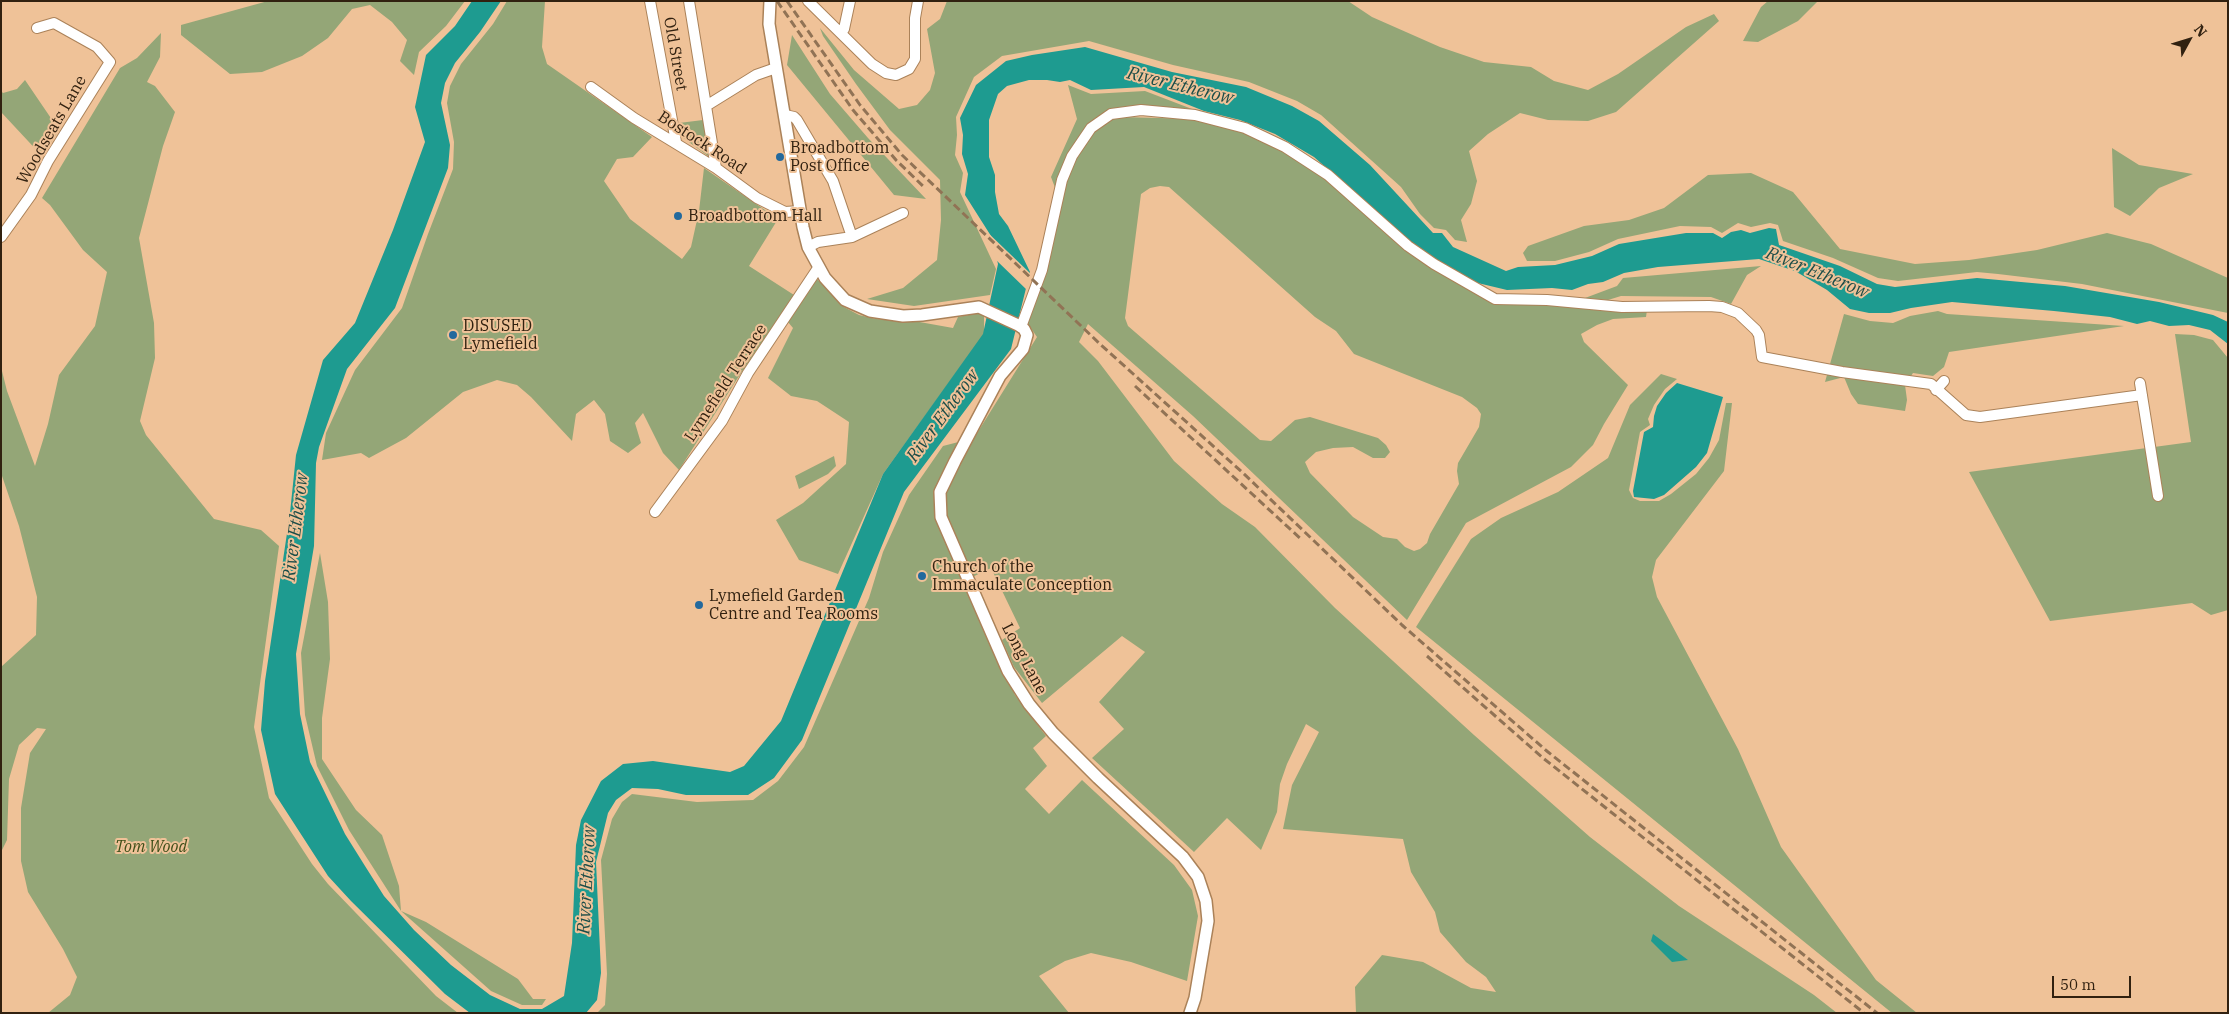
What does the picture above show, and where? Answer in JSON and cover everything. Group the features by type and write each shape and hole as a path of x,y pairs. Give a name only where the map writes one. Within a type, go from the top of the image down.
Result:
{"street":[{"name":"Old Street","path":"650,1 676,142"},
{"path":"689,1 716,168"},
{"path":"770,1 769,24 800,211 808,247 818,268 831,286 845,300 870,312 903,316 976,307 982,308 1019,326 1042,270 1062,180 1072,156 1091,128 1111,114 1141,110 1195,115 1245,128 1285,146 1328,175 1408,246 1434,264 1495,299 1547,300 1622,306 1722,307 1738,313 1756,330 1759,335 1762,357 1842,372 1931,384 1966,415 1980,417 2142,395"},
{"path":"808,1 872,64 886,73 896,75 909,69 915,59 914,18 918,1"},
{"path":"841,33 844,29 850,1"},
{"name":"Woodseats Lane","path":"1,238 31,195 48,161 110,62 97,47 54,23 37,28"},
{"path":"706,106 756,75 776,68"},
{"name":"Bostock Road","path":"591,87 634,118 716,168 757,198 785,212 800,211"},
{"path":"785,116 794,116 797,120 832,181 852,238"},
{"path":"808,247 818,242 852,238 903,213"},
{"name":"Lymefield Terrace","path":"655,512 722,421 748,373 818,268"},
{"name":"Long Lane","path":"1019,326 1027,335 1027,342 1023,350 1000,376 955,461 940,492 941,518 1008,671 1029,704 1053,734 1183,857 1198,878 1206,901 1208,921 1195,998 1190,1013"},
{"path":"1936,390 1944,381"},
{"path":"2140,383 2158,496"}],"green space":[{"path":"268,1 465,1 446,26 419,52 414,75 400,61 407,40 392,22 370,5 352,9 328,38 302,56 262,72 230,74 181,35 181,25"},
{"path":"507,1 545,1 542,47 547,64 652,137 633,157 617,159 604,181 630,219 682,259 691,247 699,211 704,168 778,219 749,266 794,295 679,470 663,453 643,413 635,423 641,443 628,453 610,441 605,414 594,400 576,414 572,441 531,397 517,385 497,380 463,392 406,438 369,458 361,453 322,460 326,433 355,370 402,308 453,169 454,142 447,103 450,86 461,64 493,24"},
{"path":"947,1 1348,1 1372,17 1440,47 1484,62 1531,67 1554,81 1588,90 1618,74 1686,27 1714,14 1719,21 1616,112 1588,121 1548,120 1520,113 1488,134 1469,151 1477,181 1471,204 1461,220 1467,242 1455,240 1446,230 1434,228 1420,214 1401,187 1321,115 1297,101 1249,82 1173,65 1089,41 1002,56 974,77 956,117 955,155 963,173 960,192 996,269 990,295 914,306 867,299 903,288 937,260 941,220 940,180 890,130 823,36 820,28 854,70 899,109 917,105 930,90 935,73 927,29 940,19"},
{"path":"1768,1 1818,1 1798,21 1758,42 1743,41 1761,7"},
{"name":"Tom Wood","path":"161,33 160,57 147,82 155,86 175,112 163,146 139,238 154,323 155,358 140,421 146,435 214,519 261,530 279,546 254,727 269,798 312,864 328,884 436,996 458,1013 48,1013 70,995 77,977 63,949 28,892 21,861 21,808 30,753 46,729 37,728 19,745 9,779 7,840 1,852 1,667 36,635 37,597 19,526 1,473 1,367 7,391 35,466 48,424 59,375 95,326 107,272 83,250 50,205 42,198 120,68 137,58"},
{"path":"792,35 830,94 868,138 926,199 894,195 787,65"},
{"path":"25,80 59,130 42,156 1,112 1,91 3,93 17,89"},
{"path":"1068,85 1091,94 1145,91 1192,109 1137,106 1121,117 1197,119 1245,130 1284,148 1493,302 1552,305 1606,311 1647,310 1646,317 1613,319 1581,334 1584,342 1628,385 1593,445 1571,467 1466,523 1407,620 1193,416 1088,324 1079,342 1098,361 1174,461 1222,504 1255,527 1335,608 1474,735 1590,837 1679,906 1814,995 1837,1013 1356,1013 1355,987 1382,955 1423,962 1471,988 1496,992 1486,977 1466,962 1440,932 1435,912 1411,872 1403,839 1283,829 1292,785 1319,732 1306,724 1287,764 1280,784 1277,812 1261,850 1227,818 1194,852 1092,758 1124,729 1099,702 1145,652 1122,636 1042,703 1014,667 1002,640 1020,628 991,568 964,581 1015,695 1046,736 1033,748 1047,766 1025,789 1049,814 1082,780 1174,865 1192,890 1198,916 1187,981 1131,962 1091,953 1065,961 1039,976 1069,1013 597,1013 605,1005 607,974 601,860 612,819 622,802 632,794 697,802 753,800 778,781 804,747 869,598 883,552 909,495 943,446 974,438 1037,337 1026,321 1059,198 1051,177 1077,119","holes":["1169,187 1315,317 1336,331 1354,354 1462,397 1477,408 1481,414 1479,427 1458,463 1459,484 1430,534 1427,543 1420,549 1414,551 1405,547 1397,539 1383,537 1353,517 1310,473 1305,462 1316,452 1333,448 1353,447 1373,458 1385,458 1390,452 1386,445 1378,438 1310,417 1295,420 1271,441 1260,440 1128,326 1125,318 1141,194 1150,188"]},
{"path":"703,120 708,156 682,137 679,123"},
{"path":"2112,148 2139,165 2193,174 2159,188 2130,216 2114,207"},
{"path":"1751,173 1793,192 1840,249 1915,264 1969,260 2037,250 2107,233 2151,244 2228,278 2228,313 2082,284 1998,274 1977,272 1898,281 1878,278 1833,258 1783,241 1778,225 1770,223 1751,227 1738,223 1722,233 1711,227 1680,226 1618,239 1589,252 1555,261 1527,261 1523,253 1528,246 1584,226 1629,220 1664,208 1708,175"},
{"path":"1761,266 1747,275 1731,304 1711,297 1621,296 1608,300 1585,298 1617,286 1623,278"},
{"path":"817,279 844,307 859,315 876,319 914,321 953,328 958,317 984,312 984,334 883,474 838,574 799,560 776,520 803,503 846,464 849,422 817,401 791,396 768,378 793,328 788,322 812,282"},
{"path":"1938,311 1947,314 2124,326 1949,352 1944,367 1933,376 1913,373 1905,385 1907,400 1905,411 1858,404 1851,394 1844,377 1825,382 1844,314 1870,321 1893,323 1910,316"},
{"path":"2175,334 2194,335 2213,340 2228,358 2228,610 2211,615 2192,603 2050,621 1969,472 2191,442"},
{"path":"1661,374 1677,379 1665,389 1654,405 1648,419 1650,425 1640,432 1629,490 1633,498 1640,501 1659,501 1696,474 1709,458 1719,440 1726,403 1732,403 1724,471 1656,560 1652,577 1657,597 1738,749 1781,847 1876,980 1917,1013 1892,1013 1416,627 1471,539 1501,518 1558,492 1608,458 1630,405"},
{"path":"834,456 836,466 828,474 799,489 795,476"},
{"path":"320,553 328,602 330,659 322,718 322,759 356,810 382,835 399,886 401,911 349,830 317,766 305,715 301,653"},
{"path":"401,911 426,922 518,979 533,999 546,999 542,1005 522,1005 491,991"}],"water":[{"name":"River Etherow","path":"472,1 501,1 480,32 455,63 445,83 441,103 450,145 448,168 395,308 347,369 319,447 316,463 314,546 296,654 300,714 310,762 345,834 365,866 384,896 414,930 451,965 490,995 520,1009 542,1009 564,996 572,943 576,845 581,820 601,781 623,764 653,761 730,772 744,766 781,721 883,474 983,334 998,264 991,236 965,195 968,174 962,154 963,135 960,118 976,85 1006,61 1085,47 1172,72 1246,87 1292,106 1319,121 1370,165 1433,233 1442,233 1453,247 1506,271 1518,267 1555,265 1592,256 1619,244 1686,233 1713,233 1722,238 1731,232 1741,230 1750,233 1769,228 1776,229 1779,245 1840,266 1877,284 1895,287 1977,278 2065,286 2159,302 2213,315 2228,322 2228,344 2210,330 2189,325 2169,326 2150,321 2137,324 2110,317 1952,302 1890,313 1869,313 1850,309 1827,290 1795,271 1759,259 1658,267 1624,273 1603,282 1588,284 1572,290 1552,288 1507,290 1461,279 1413,244 1314,157 1275,134 1240,120 1204,111 1144,87 1091,90 1070,80 1060,82 1029,80 1007,86 998,94 989,120 989,157 995,175 995,192 999,214 1008,226 1030,272 1011,349 904,492 802,740 774,778 748,795 686,795 658,789 632,788 616,800 608,813 596,862 601,973 597,1000 586,1013 470,1013 445,994 328,876 275,794 261,730 265,681 290,513 296,455 323,360 355,323 393,230 425,142 415,107 426,55 455,26"},
{"path":"1677,383 1723,397 1707,453 1696,467 1664,495 1654,499 1634,497 1633,491 1644,432 1653,427 1657,406 1666,393"},
{"path":"1653,934 1688,960 1672,962 1651,941"}],"pier":[{"path":"983,228 1032,275 1028,291 995,259 989,237"}],"railway":[{"path":"777,1 853,110 896,160 924,187"},
{"path":"787,1 860,105 902,155 1100,344 1243,473 1402,625 1548,752 1877,1013"},
{"path":"1135,386 1302,540"},
{"path":"1427,656 1543,758 1864,1013"}],"place":[{"name":"Broadbottom Post Office","path":"780,157"},
{"name":"Broadbottom Hall","path":"678,216"},
{"name":"DISUSED Lymefield","path":"453,335"},
{"name":"Church of the Immaculate Conception","path":"922,576"},
{"name":"Lymefield Garden Centre and Tea Rooms","path":"699,605"}]}
